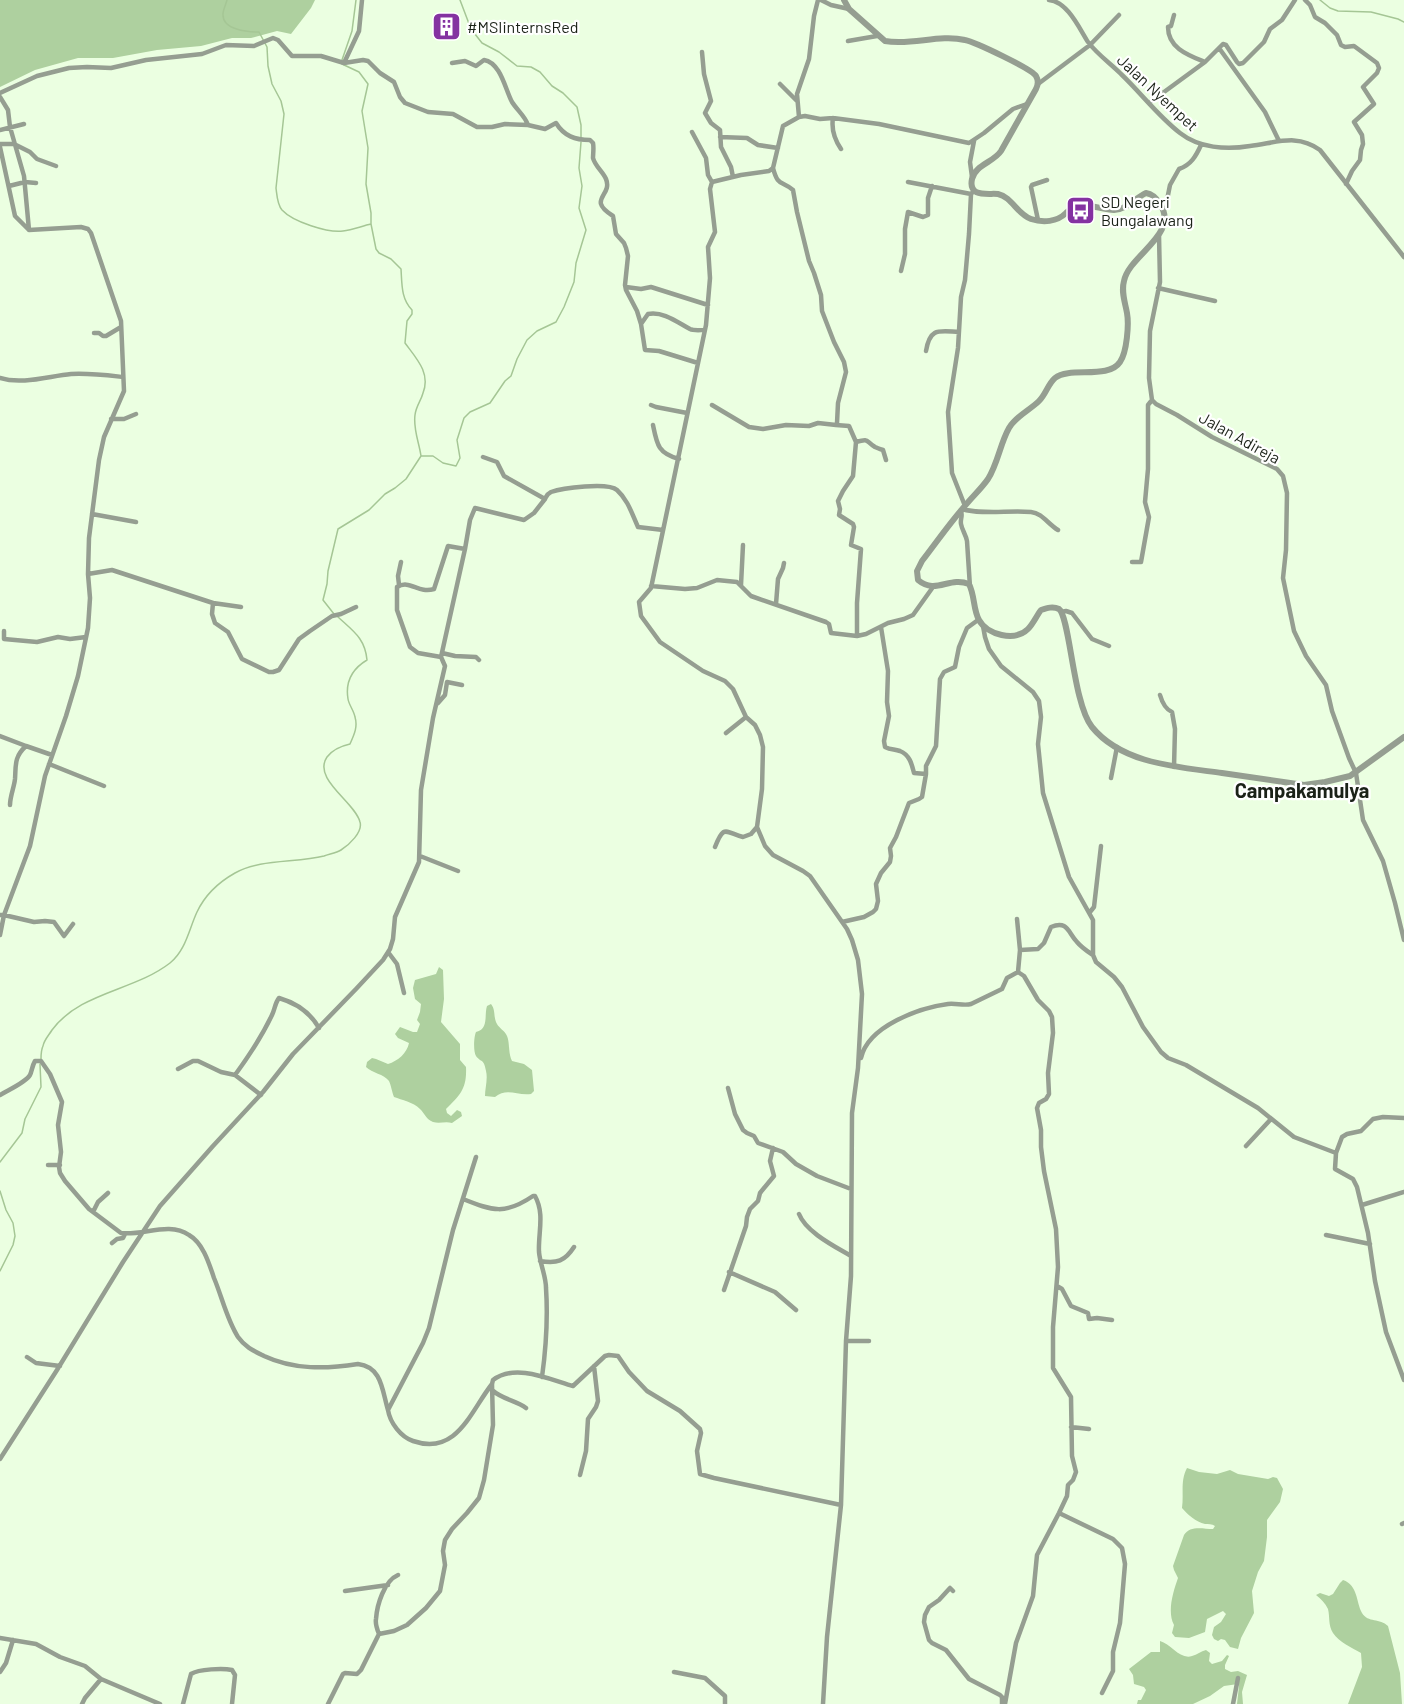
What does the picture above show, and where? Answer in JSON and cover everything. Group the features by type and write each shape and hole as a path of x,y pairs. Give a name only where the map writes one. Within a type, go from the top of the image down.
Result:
{"street":[{"path":"344,63 359,31 362,0"},
{"path":"799,117 798,90 809,59 814,16 819,0 838,8 849,9"},
{"path":"844,0 849,9 877,36 888,42 965,40 1033,72 1038,84"},
{"name":"Jalan Nyempet","path":"1049,0 1055,0 1061,4 1090,45 1180,133 1201,145 1239,147 1286,139 1316,147 1404,257"},
{"path":"1149,103 1205,62 1224,45 1236,62 1241,64 1264,42 1270,29 1282,20 1295,0"},
{"path":"1305,0 1311,7 1313,15 1335,33 1341,45 1354,46 1377,63 1379,68 1363,87 1374,104 1354,122 1362,135 1363,144 1360,160 1346,184"},
{"path":"972,177 984,165 997,158 1038,84 1090,45 1119,15"},
{"path":"1174,15 1168,30 1176,47 1205,62"},
{"path":"848,41 877,36"},
{"path":"29,230 26,182 10,127 8,110 0,95 37,76 69,68 111,68 146,60 202,54 226,45 254,46 273,38 279,40 292,56 321,56 344,63 368,61 394,82 405,103 420,110 453,114 477,127 505,124 528,125 545,129 556,123 561,130 575,139 590,140 593,143 594,160 608,181 607,189 601,199 602,208 613,216 616,234 626,248 628,256 626,287 641,324 645,350 660,351 698,363"},
{"path":"1219,48 1265,112 1279,141"},
{"path":"702,52 704,74 711,101 705,113 711,123 719,128 721,147 731,167 733,177"},
{"path":"452,63 465,61 477,66 484,60 489,61 498,71 513,104 526,119 528,125"},
{"path":"780,84 797,101"},
{"path":"836,425 838,404 845,378 844,362 822,310 818,281 809,261 793,190 779,182 773,168 783,126 804,116 820,119 833,118 888,126 969,143 1013,109 1027,104"},
{"path":"833,118 835,140 841,149"},
{"path":"0,130 24,124"},
{"path":"692,132 706,158 708,175 712,182 710,189 715,232 708,247 710,278 708,305 705,330 651,588 639,602 641,616 660,642 704,671 730,684 746,717 755,725 760,735 763,747 762,789 757,826 752,833 743,837 726,831 719,837 715,847"},
{"path":"720,137 747,138 758,145 778,148"},
{"path":"974,141 970,162 973,193 965,280 961,297 956,370 948,412 952,473 963,509 961,525 967,541 970,587 978,620 992,632 1015,636 1028,628 1041,609 1051,607 1061,612 1071,613 1092,639 1109,646"},
{"path":"0,935 2,915 30,846 45,776 78,676 86,637 90,598 88,574 92,514 104,436 124,391 121,321 88,229 81,227 29,230 15,216 0,146 14,144 30,152 37,159 56,166"},
{"path":"1158,201 1167,200 1170,185 1179,169 1191,162 1201,145"},
{"path":"712,182 769,171 773,168"},
{"path":"1038,220 1031,186 1047,180"},
{"path":"9,186 26,182 36,183"},
{"path":"908,182 1004,196 1022,214 1047,221 1059,218 1076,206 1086,205 1114,210 1124,208 1146,193 1151,194 1163,209 1163,227 1159,235 1128,271 1124,282 1127,322 1124,352 1120,361 1115,367 1105,370 1060,375 1055,378 1040,400 1010,426 990,476 919,566 917,576 922,583 933,587 954,581 966,583 970,587"},
{"path":"901,271 905,254 904,229 908,212 923,217 928,215 928,198 932,186"},
{"path":"1132,562 1140,562 1149,520 1145,502 1148,470 1148,405 1152,400 1149,378 1150,331 1158,288 1159,235"},
{"path":"626,287 641,289 651,287 708,305"},
{"path":"1158,288 1215,301"},
{"path":"641,324 648,314 653,313 692,330 705,330"},
{"path":"94,333 106,336 121,327"},
{"path":"926,351 928,338 932,333 958,332"},
{"path":"0,378 24,380 93,373 123,377"},
{"name":"Jalan Adireja","path":"1152,400 1212,437 1277,469 1283,476 1287,493 1283,578 1294,631 1306,656 1326,685 1348,758 1356,773"},
{"path":"651,405 687,413"},
{"path":"712,405 749,428 809,426 818,423 849,426 856,442 853,476 838,502 839,515 854,526 850,546 861,549 857,636"},
{"path":"111,419 124,419 136,414"},
{"path":"653,425 656,441 664,454 679,459"},
{"path":"856,442 868,440 883,450 886,460"},
{"path":"483,457 497,462 504,476 545,499"},
{"path":"0,1459 160,1206 261,1095 288,1059 356,989 388,952 393,939 394,917 420,856 421,790 445,666 441,655 470,520 475,508 524,520 534,513 551,493 569,488 598,486 618,491 630,506 638,527 663,530"},
{"path":"963,509 985,512 1032,512 1045,518 1049,525 1058,530"},
{"path":"92,514 136,522"},
{"path":"741,585 743,545"},
{"path":"399,585 411,585 423,591 431,590 435,587 448,546 465,549"},
{"path":"401,562 397,587 398,610 410,647 418,653 476,657 479,660"},
{"path":"776,604 778,579 784,562"},
{"path":"88,574 112,570 213,603 241,607"},
{"path":"651,586 697,588 717,580 737,582 751,596 824,621 829,624 831,633 835,635 857,636 913,615 933,587"},
{"path":"213,603 212,614 215,623 228,632 242,659 273,672 279,670 299,639 310,630 332,616 356,608"},
{"path":"1061,612 1065,619 1075,679 1086,719 1093,729 1116,747 1132,755 1174,766 1304,785 1356,773 1404,737"},
{"path":"842,922 864,917 876,909 877,879 890,862 890,848 909,802 922,796 926,765 936,746 940,679 944,672 956,667 959,646 967,628 978,620"},
{"path":"983,626 989,649 1001,666 1033,692 1039,701 1041,717 1038,744 1043,793 1069,877 1093,920 1093,955 1096,962 1122,987 1143,1027 1168,1058 1186,1065 1258,1108 1294,1137 1336,1153"},
{"path":"881,627 888,671 889,716 885,747 893,751 901,751 908,756 914,773 926,774"},
{"path":"4,631 4,639 37,642 58,638 86,637"},
{"path":"436,705 445,695 447,682 462,686"},
{"path":"1160,695 1162,703 1172,712 1175,726 1174,766"},
{"path":"726,733 746,717"},
{"path":"0,736 52,755"},
{"path":"10,805 14,770 26,746"},
{"path":"1111,778 1116,747"},
{"path":"49,764 104,786"},
{"path":"1356,773 1363,820 1383,861 1404,940"},
{"path":"757,826 767,850 810,876 842,922 852,940 858,960 862,994 858,1068 852,1113 851,1256 841,1505 827,1637 823,1704"},
{"path":"1090,912 1094,907 1101,846"},
{"path":"420,856 458,871"},
{"path":"2,915 36,923 54,922 64,936 73,924"},
{"path":"1017,919 1020,950 1018,972"},
{"path":"1020,950 1038,949 1044,944 1051,927 1060,925 1067,927 1077,943 1093,955"},
{"path":"388,952 397,964 404,993"},
{"path":"858,1068 866,1044 872,1036 890,1025 907,1016 936,1007 971,1004 1002,989 1007,978 1018,972"},
{"path":"1004,1704 1016,1643 1033,1596 1036,1555 1059,1513 1067,1496 1068,1485 1076,1472 1072,1456 1071,1396 1053,1368 1053,1328 1058,1267 1056,1229 1044,1171 1041,1130 1036,1108 1039,1103 1046,1100 1049,1094 1048,1073 1053,1033 1052,1017 1038,1000 1024,976 1018,972"},
{"path":"235,1075 273,1014 279,998 291,1002 310,1014 319,1028"},
{"path":"178,1069 195,1060 221,1072 235,1075 261,1095"},
{"path":"0,1095 26,1080 35,1061 41,1061 51,1074 62,1102 58,1125 61,1152 60,1173 93,1212 117,1232 125,1234 145,1231 182,1231 195,1239 209,1263 238,1337 244,1345 290,1365 306,1368 366,1365 376,1373 391,1422 409,1440 423,1444 443,1443 458,1432 496,1377 517,1371 573,1386 609,1354 618,1356 647,1391 666,1401 696,1424 701,1433 697,1451 700,1474 841,1505"},
{"path":"728,1089 735,1114 744,1131 754,1136 758,1143 783,1152 796,1164 817,1176 851,1189"},
{"path":"1404,1118 1373,1119 1361,1131 1342,1137 1336,1153 1335,1169 1353,1179 1358,1187 1386,1332 1404,1380"},
{"path":"1246,1146 1271,1119"},
{"path":"724,1290 749,1211 758,1201 760,1192 774,1176 770,1161 773,1148"},
{"path":"388,1410 429,1328 453,1230 476,1157"},
{"path":"48,1165 60,1165"},
{"path":"1362,1205 1404,1192"},
{"path":"93,1212 98,1202 108,1193"},
{"path":"463,1199 488,1208 501,1209 518,1206 535,1196 540,1208 540,1261 546,1286 547,1323 542,1377"},
{"path":"799,1214 802,1220 818,1235 851,1256"},
{"path":"112,1243 123,1238 125,1234"},
{"path":"1326,1235 1370,1244"},
{"path":"540,1261 551,1262 565,1259 574,1247"},
{"path":"729,1272 775,1292 796,1310"},
{"path":"1057,1286 1062,1289 1071,1306 1088,1313 1089,1319 1112,1320"},
{"path":"846,1341 869,1341"},
{"path":"27,1357 34,1362 60,1366"},
{"path":"580,1475 586,1452 588,1419 598,1401 594,1366"},
{"path":"379,1634 394,1631 414,1621 440,1591 445,1565 443,1551 445,1540 478,1498 484,1480 493,1425 492,1384"},
{"path":"492,1390 502,1398 515,1401 526,1408"},
{"path":"1071,1427 1089,1429"},
{"path":"1059,1513 1113,1539 1122,1548 1125,1564 1120,1623 1113,1652 1113,1671 1102,1693"},
{"path":"328,1704 343,1674 357,1674 361,1670 379,1634 376,1616 380,1602 393,1577 398,1575"},
{"path":"345,1591 388,1586"},
{"path":"952,1591 948,1589 924,1615 929,1640 946,1650 969,1679 1000,1695 1004,1704"},
{"path":"0,1638 36,1644 60,1657 85,1666 100,1679 160,1704"},
{"path":"0,1672 6,1663 13,1640"},
{"path":"183,1704 191,1674 198,1671 225,1669 232,1670 235,1675 231,1704"},
{"path":"674,1672 705,1678 724,1695 725,1704"},
{"path":"1233,1704 1238,1678"},
{"path":"82,1704 100,1679"}],"green space":[{"path":"0,0 315,0 291,34 277,31 251,38 232,38 201,46 157,50 113,58 78,58 35,70 0,87"},
{"path":"439,967 443,970 444,999 441,1022 460,1044 460,1060 466,1067 462,1091 446,1109 451,1116 457,1110 461,1112 462,1116 452,1123 433,1122 414,1105 394,1097 387,1079 366,1067 367,1062 372,1058 388,1064 399,1059 404,1053 409,1043 395,1034 400,1027 417,1032 420,1024 417,1020 421,1004 415,999 413,988 415,980 436,974"},
{"path":"491,1004 497,1024 507,1036 512,1061 524,1064 532,1070 534,1091 531,1094 508,1092 495,1097 485,1096 486,1071 483,1062 475,1054 474,1040 476,1032 483,1028 487,1006"},
{"path":"1187,1468 1217,1474 1230,1470 1238,1474 1268,1479 1273,1477 1277,1478 1283,1489 1280,1502 1267,1520 1264,1561 1252,1591 1254,1613 1238,1649 1230,1647 1225,1640 1214,1639 1212,1635 1214,1627 1226,1614 1223,1611 1207,1619 1205,1632 1189,1638 1175,1637 1172,1633 1174,1625 1171,1602 1178,1578 1173,1566 1184,1535 1193,1529 1213,1529 1215,1526 1198,1522 1182,1508 1183,1483"},
{"path":"1343,1580 1348,1582 1354,1590 1362,1613 1388,1626 1400,1673 1402,1704 1348,1704 1362,1667 1361,1653 1342,1642 1333,1633 1328,1609 1316,1595 1333,1594"},
{"path":"1160,1641 1188,1657 1206,1650 1210,1653 1209,1661 1212,1664 1229,1656 1225,1669 1247,1675 1242,1692 1243,1704 1237,1704 1238,1684 1224,1686 1193,1704 1137,1704 1146,1690 1134,1684 1133,1675 1129,1669 1151,1652 1160,1652"}],"waterway":[{"path":"227,0 223,14 227,24 236,29 259,32 267,47 272,84 281,101 284,114 276,188 280,208 294,219 329,230 343,231 371,224"},
{"path":"342,60 352,31 356,0"},
{"path":"460,0 471,29 482,43 499,52 517,66 531,67 540,72 552,86 577,107 581,137"},
{"path":"1320,0 1338,11 1371,12 1404,22"},
{"path":"334,614 323,600 338,529 369,510 385,494 406,479 421,456 415,420 416,409 425,386 424,372 405,343 407,321 412,310 404,296 401,269 376,249 371,224 366,184 368,148 362,111 368,84 359,72 342,64"},
{"path":"421,456 433,456 443,463 456,466 460,458 457,440 464,418 470,412 490,403 511,376 527,340 537,331 556,322 564,307 574,282 576,263 586,230 579,208 582,186 579,168 581,142"},
{"path":"41,1059 45,1040 64,1017 77,1007 140,980 170,963 180,952 200,906 223,880 255,865 335,853 355,838 360,826 357,814 330,782 325,774 324,765 329,754 337,748 350,744 353,737 356,721 348,699 349,681 357,667 367,660 361,640 338,617"},
{"path":"0,1162 22,1133 25,1119 41,1087 40,1064"},
{"path":"0,1191 13,1223 15,1236 0,1271"}],"place":[{"name":"#MSIinternsRed","path":"446,26"},
{"name":"SD Negeri Bungalawang","path":"1080,210"}],"district":[{"name":"Campakamulya","path":"1302,790"}]}
